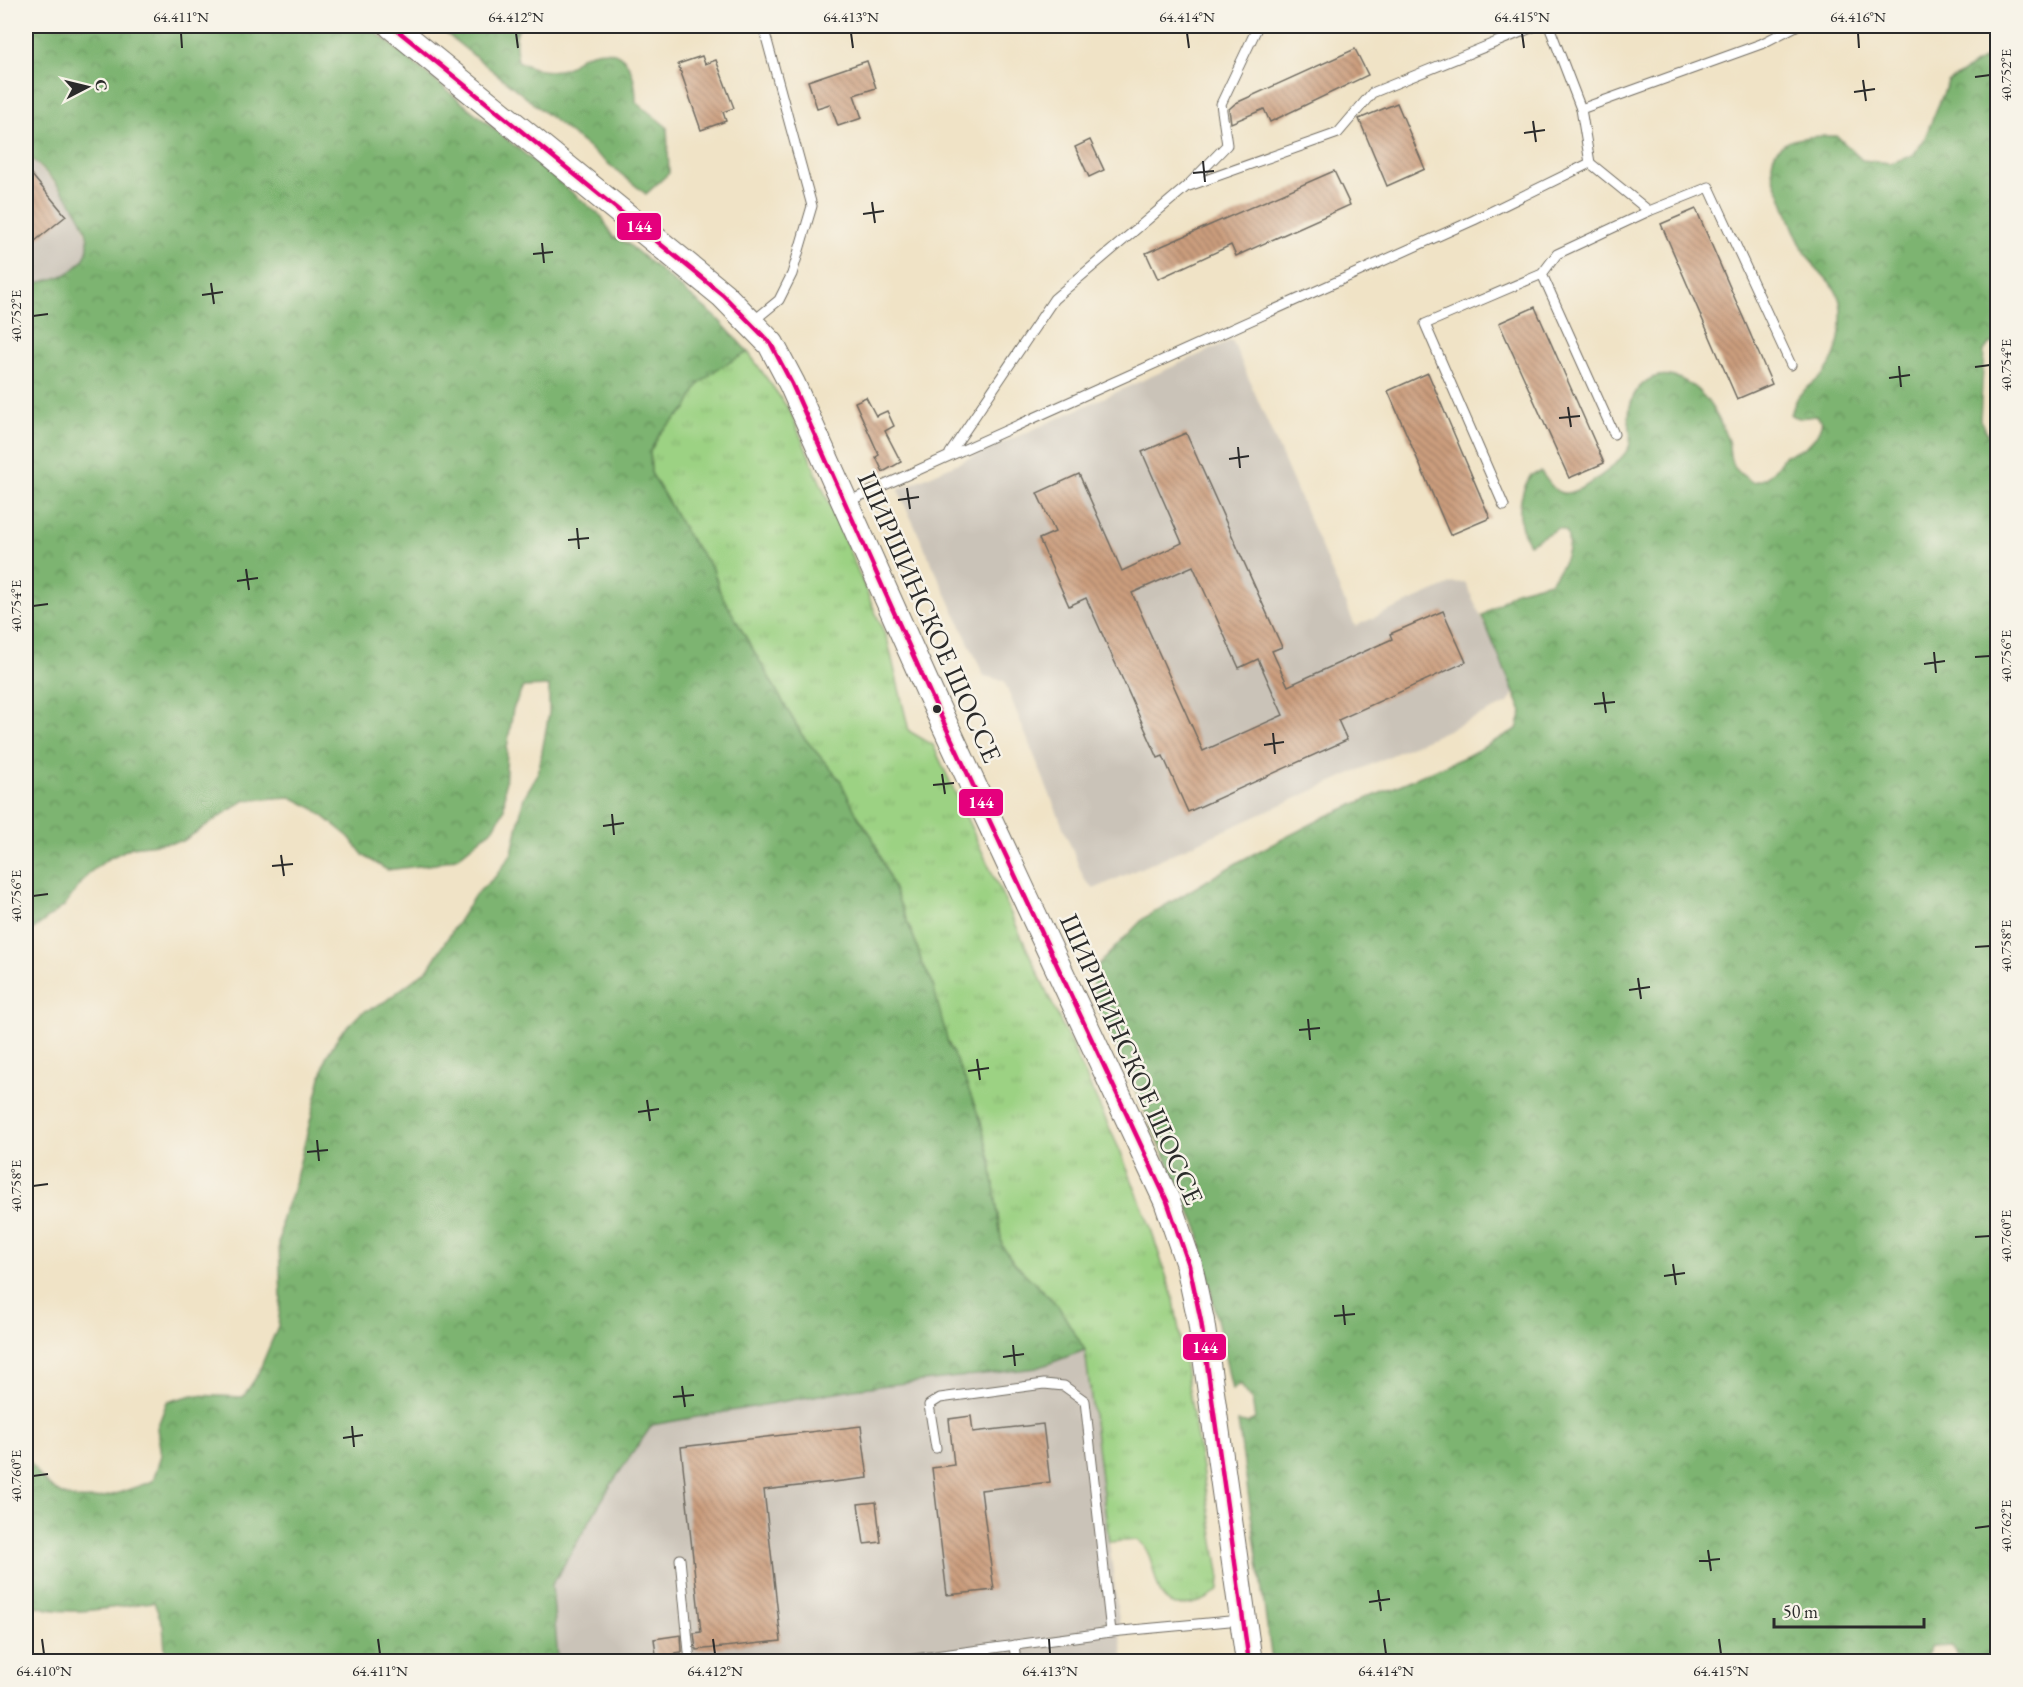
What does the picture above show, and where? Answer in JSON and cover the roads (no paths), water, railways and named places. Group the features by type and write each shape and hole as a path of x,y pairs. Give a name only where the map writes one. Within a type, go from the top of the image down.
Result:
{"main road":[{"name":"ШИРШИНСКОЕ ШОССЕ","path":"392,26 723,295 771,344 792,384 844,503 1167,1201 1188,1265 1201,1321 1249,1662"}],"lane":[{"path":"752,323 779,300 792,274 812,206 763,26"},
{"path":"948,455 1054,299 1186,187 1227,145 1221,104 1258,26"},
{"path":"1186,187 1338,133 1372,93 1536,26"},
{"path":"1549,26 1581,109 1590,163 1649,211"},
{"path":"1581,109 1761,44 1796,26"},
{"path":"844,503 1474,220 1590,163"},
{"path":"1504,506 1425,324 1542,274 1557,254 1649,211 1709,187 1791,366"},
{"path":"1542,274 1614,434"},
{"path":"936,1448 929,1405 940,1398 1044,1384 1064,1386 1085,1401 1110,1632"},
{"path":"680,1559 690,1662"},
{"path":"891,1662 1110,1632 1243,1620"},
{"path":"1014,1645 1016,1662"}]}
